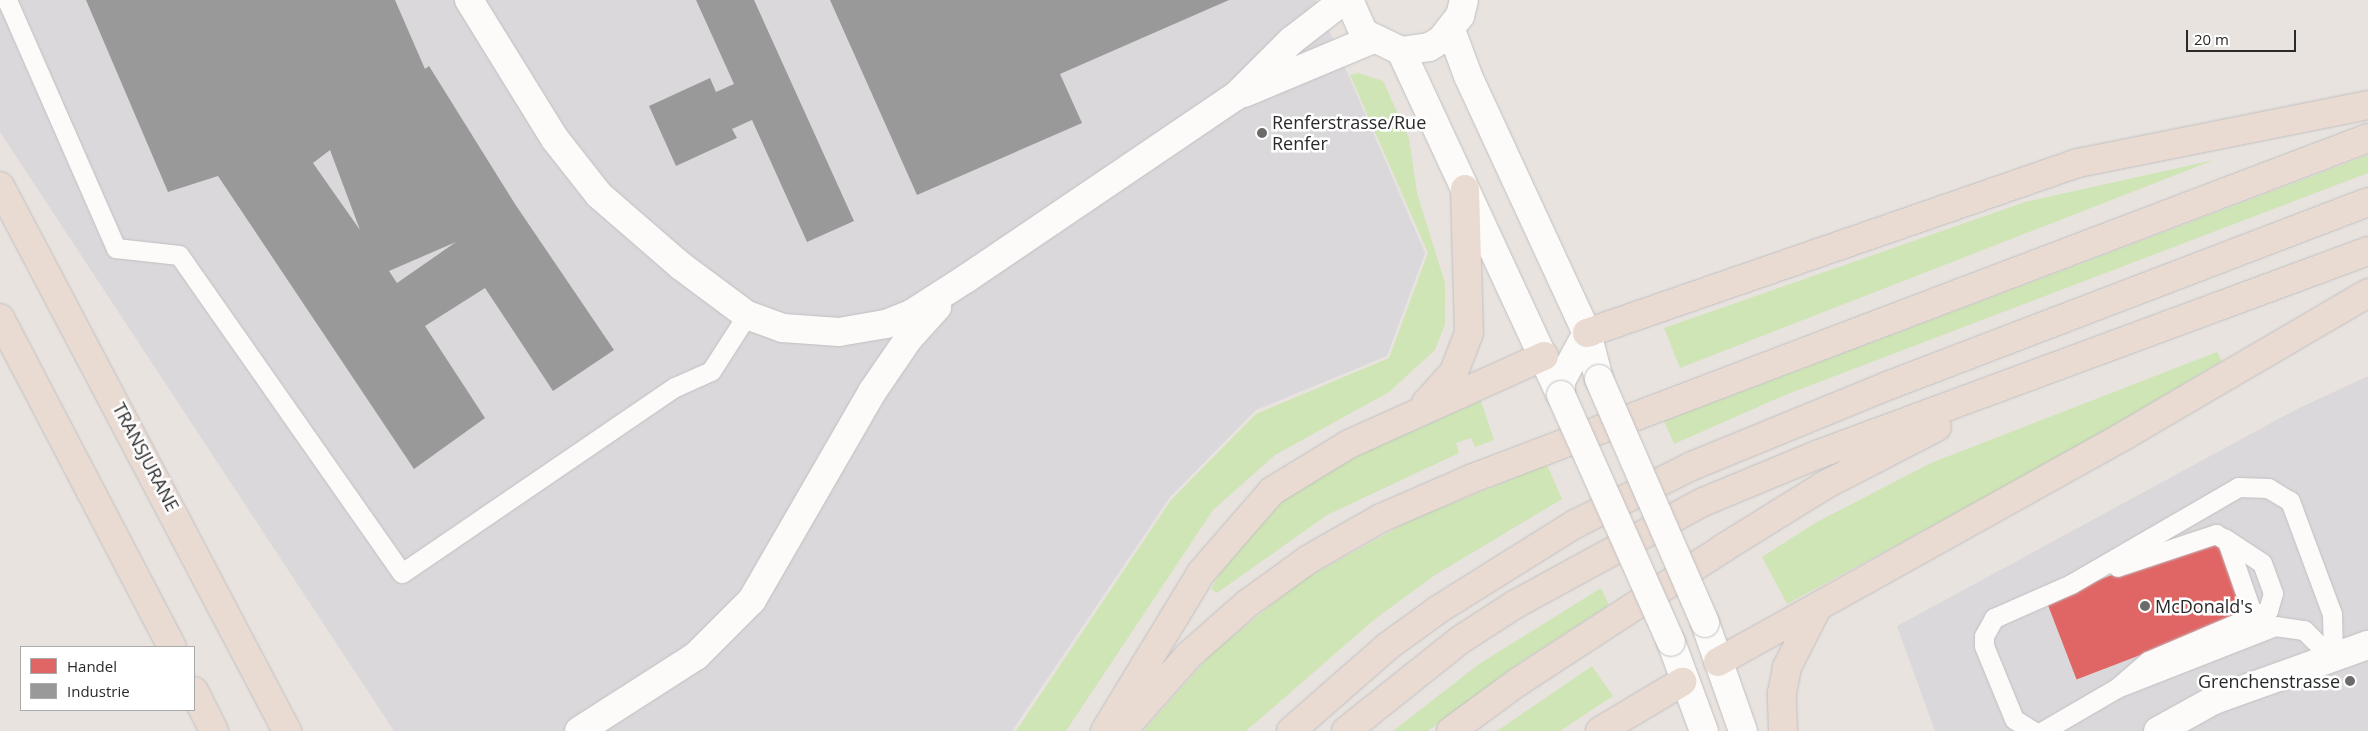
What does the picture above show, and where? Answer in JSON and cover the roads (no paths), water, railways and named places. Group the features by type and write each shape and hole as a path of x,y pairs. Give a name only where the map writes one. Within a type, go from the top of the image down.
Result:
{"highway":[{"path":"1587,333 2078,163 2368,105"},
{"path":"1122,731 1189,655 1248,603 1310,559 1381,518 1491,472 2368,138"},
{"name":"TRANSJURANE","path":"0,186 86,343 287,731"},
{"path":"1416,412 1454,372 1467,346 1471,294 1466,189"},
{"path":"1291,731 1388,646 1439,609 1575,524 1692,466 1886,386 2368,202"},
{"path":"1346,731 1460,640 1514,605 1702,502 1819,454 2098,353 2368,251"},
{"path":"1718,662 2127,434 2368,294"},
{"path":"0,318 171,646"},
{"path":"1451,731 1611,620 1826,485 1927,432 2098,353"},
{"path":"1105,731 1196,580 1247,516 1310,466 1416,412 1544,356"},
{"path":"1783,731 1782,693 1787,667 1798,638 1819,605"},
{"path":"1600,731 1682,682"},
{"path":"195,693 214,731"}],"street":[{"path":"469,0 555,139 599,195 694,277 747,315 806,331 864,328 911,314 1236,96 1291,41 1344,0"},
{"path":"1349,0 1353,17 1371,40 1401,51 1429,47 1451,30 1464,0"},
{"path":"1451,30 1468,76 1587,333 1599,378 1706,622 1743,731"},
{"path":"1236,96 1371,40"},
{"path":"1401,51 1544,356 1671,642 1682,682 1704,731"},
{"path":"579,731 647,692 696,656 752,600 872,392 915,331 967,278"},
{"path":"1561,395 1561,381 1587,333"},
{"path":"1544,356 1558,353 1599,378"},
{"path":"2158,731 2214,700 2368,645"},
{"path":"1682,682 1718,662"}],"lane":[{"path":"7,0 116,248 179,255 402,573 675,387 711,371 747,315"},
{"path":"2071,584 2229,491 2247,485 2268,488 2290,500 2296,512 2334,624 2333,659"},
{"path":"2033,731 2014,719 1984,636 1994,618 2071,584 2203,536 2224,538 2262,563 2273,592 2268,610 2160,654 2116,688 2044,731"},
{"path":"2224,538 2250,605 2244,620"},
{"path":"2116,688 2275,626 2304,630 2333,659"}],"place":[{"name":"Renferstrasse/Rue Renfer","path":"1262,133"},
{"name":"McDonald's","path":"2145,606"},
{"name":"Grenchenstrasse","path":"2350,681"}]}
